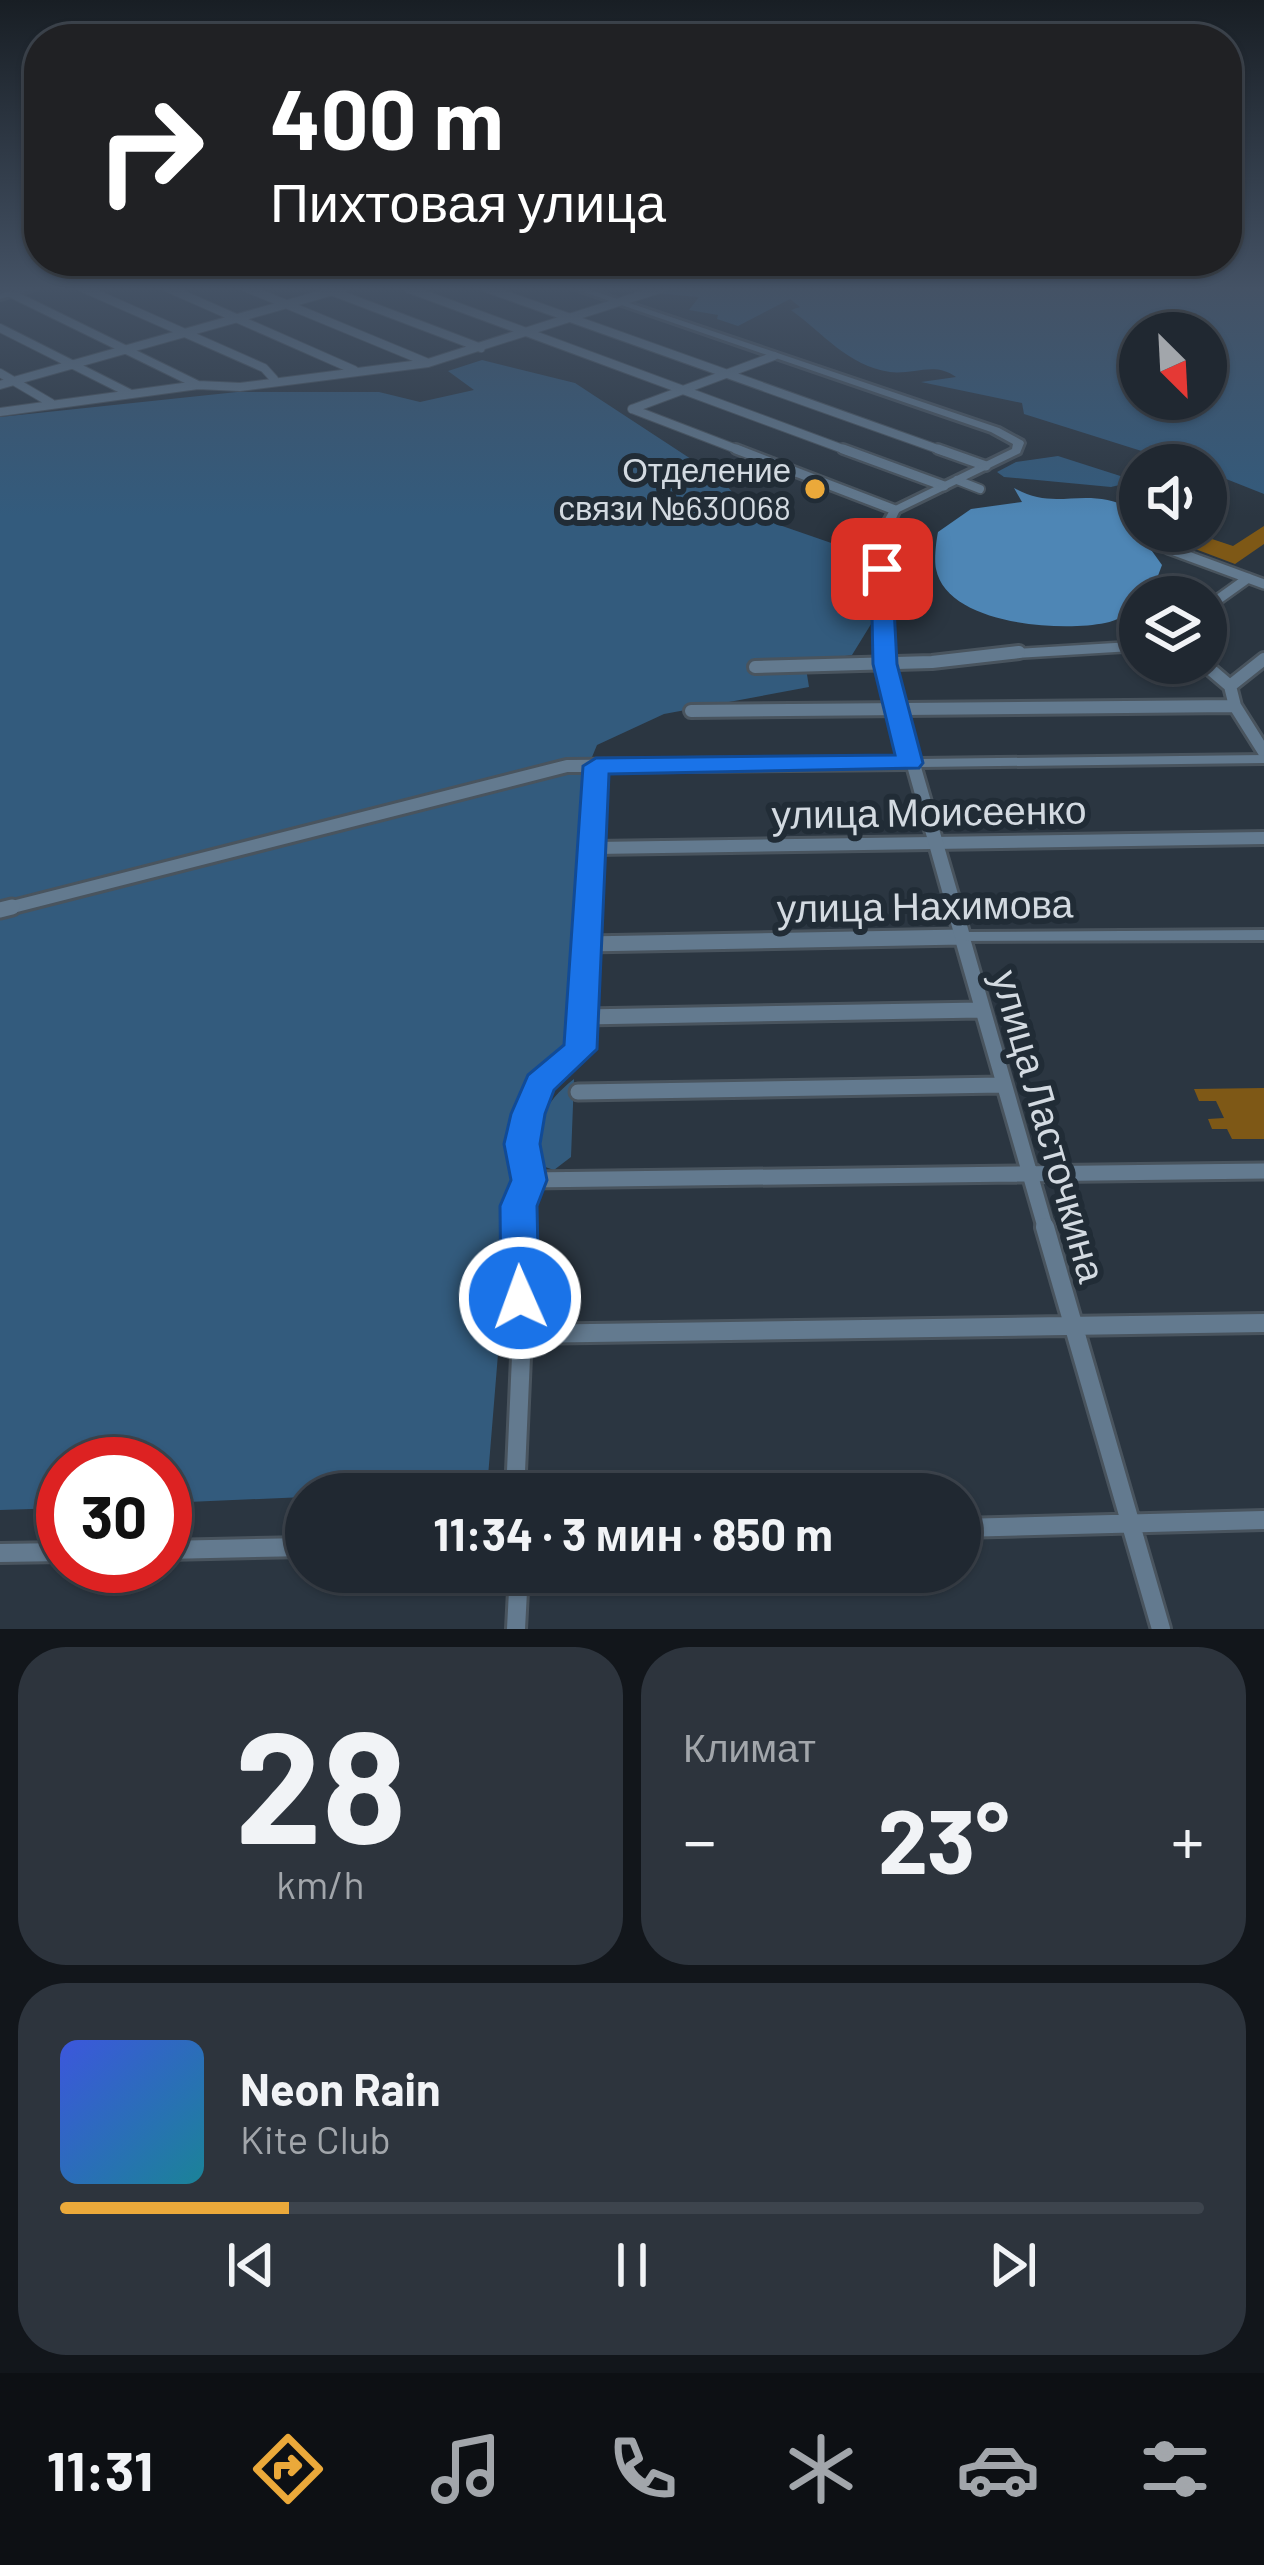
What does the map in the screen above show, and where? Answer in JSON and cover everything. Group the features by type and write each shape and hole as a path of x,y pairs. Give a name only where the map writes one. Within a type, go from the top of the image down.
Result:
{"street":[{"path":"0,386 76,364"},
{"path":"157,364 198,385"},
{"path":"255,364 274,379"},
{"path":"340,364 358,372"},
{"path":"0,412 198,385 240,387 274,379 420,364"},
{"path":"610,364 950,483 980,489"},
{"path":"702,364 986,466"},
{"path":"752,364 632,409 895,510 1020,447 1011,436 798,364"},
{"path":"73,365 131,394"},
{"path":"0,374 52,404"},
{"name":"улица Ласточкина","path":"895,510 882,535 885,664 1160,1629"},
{"path":"1177,552 1264,584"},
{"path":"1227,593 1248,578"},
{"path":"755,668 1119,647"},
{"path":"1230,686 1264,659"},
{"path":"0,910 537,771 596,766 1264,756 1227,683"},
{"path":"691,711 1235,706"},
{"path":"516,1473 523,1334 519,1206 529,1180 522,1144 540,1084 580,1049 595,848 596,766"},
{"name":"улица Моисеенко","path":"595,848 1264,838"},
{"name":"улица Нахимова","path":"586,944 1264,935"},
{"path":"583,1017 981,1010"},
{"path":"578,1092 1002,1085"},
{"path":"529,1180 1264,1171"},
{"path":"523,1334 1264,1323"},
{"path":"981,1527 1264,1520"},
{"path":"192,1549 285,1547"},
{"path":"0,1553 36,1552"},
{"path":"516,1629 518,1593"}],"shaded area":[{"path":"470,364 498,364 575,383 720,478 753,516 866,555 876,616 852,655 805,662 809,687 664,714 597,745 585,774 580,939 569,1048 528,1090 517,1121 488,1473 285,1473 285,1498 192,1502 192,1437 36,1437 36,1509 0,1510 0,417 237,392 379,392 420,402 474,390 448,371"},
{"path":"863,364 1119,364 1119,420 1227,420 1227,364 1264,364 1264,494 1227,479 1227,444 1119,444 1024,414 1022,403 921,382 956,377 948,372 890,372"},
{"path":"1058,456 1119,476 1119,485 1004,477 997,472 1016,462"},
{"path":"1014,488 1044,498 1119,504 1119,552 1153,552 1162,565 1158,576 1119,576 1119,619 1086,626 1008,620 961,602 945,588 935,565 938,532 971,509 1022,502"},
{"path":"574,1079 571,1157 554,1170 533,1163 543,1115"}],"building":[{"path":"1264,526 1264,544 1235,564 1203,552 1227,552 1227,544 1233,546"},
{"path":"1264,1088 1264,1139 1232,1139 1227,1129 1212,1129 1208,1119 1224,1118 1216,1101 1199,1101 1194,1089"}],"place":[{"name":"Отделение связи №630068","path":"815,489"}],"route":[{"path":"520,1298 519,1206 529,1180 522,1144 528,1114 540,1084 580,1049 595,848 592,783 596,766 910,763 885,664 882,569"}]}
